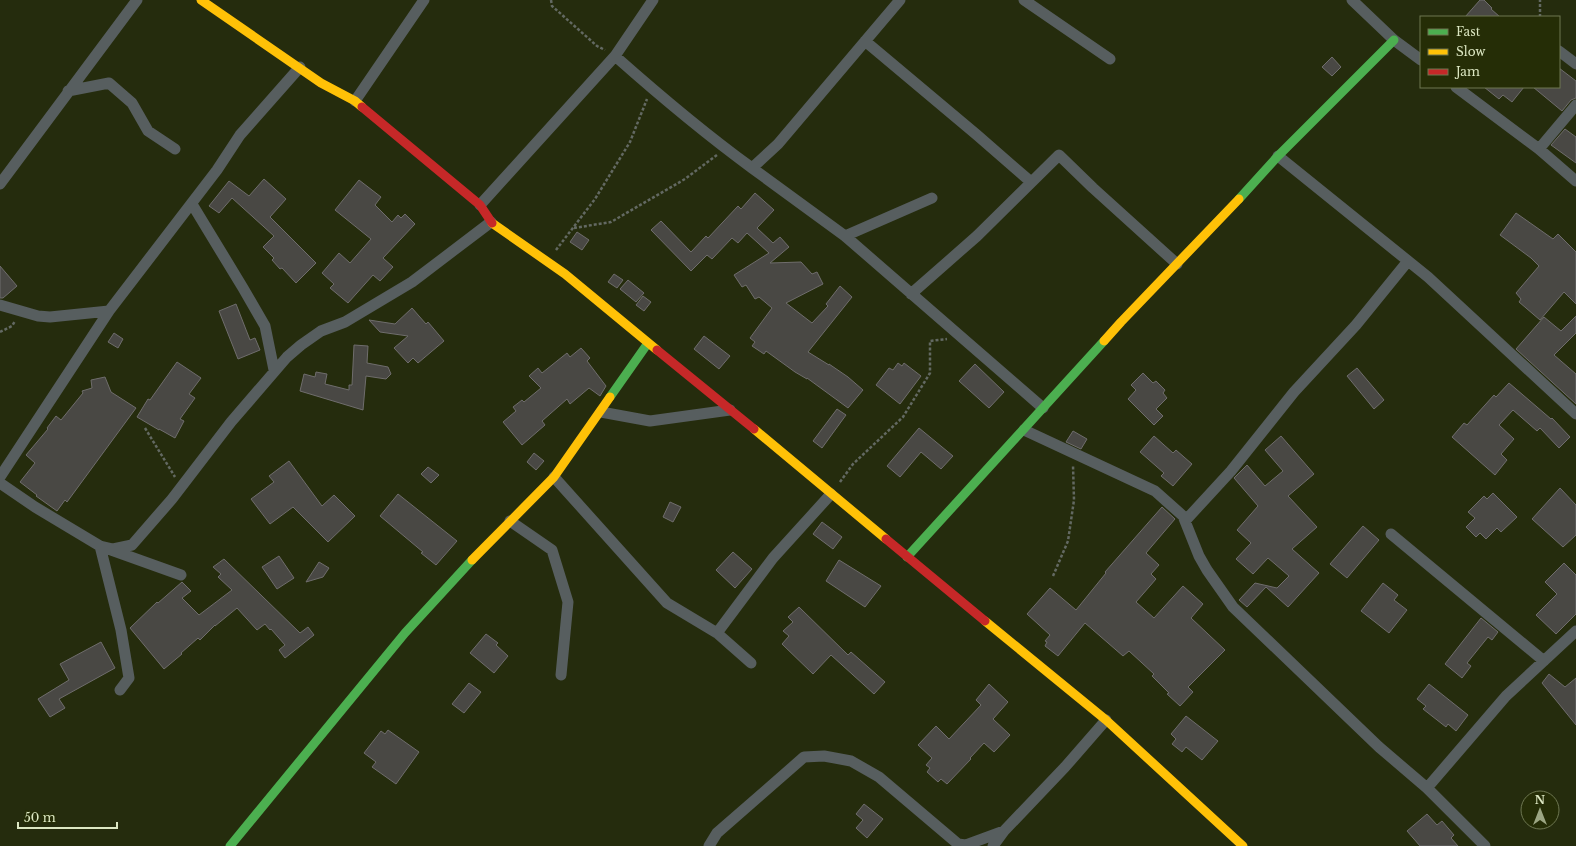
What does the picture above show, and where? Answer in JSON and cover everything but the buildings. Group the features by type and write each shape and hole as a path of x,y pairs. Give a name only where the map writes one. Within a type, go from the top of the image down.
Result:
{"street":[{"path":"0,184 137,0"},
{"path":"201,0 300,67 321,83 355,101 480,205 491,222 565,274 1106,720 1243,846"},
{"path":"355,101 424,0"},
{"path":"480,205 615,56 653,0"},
{"path":"752,168 778,144 900,0"},
{"path":"1024,0 1110,59"},
{"path":"1353,0 1394,40 1420,59"},
{"path":"907,557 1084,365 1121,322 1278,156 1394,40"},
{"path":"865,41 1032,182"},
{"path":"1560,52 1576,64"},
{"path":"615,56 651,88 725,148 845,236 1043,408"},
{"path":"0,477 109,311 192,204 240,135 300,67"},
{"path":"68,91 109,82 132,103 148,131 175,148"},
{"path":"1457,88 1539,149 1576,181"},
{"path":"1539,149 1576,105"},
{"path":"911,294 977,236 1059,155 1177,264"},
{"path":"1278,156 1428,277 1576,414"},
{"path":"845,236 932,198"},
{"path":"192,204 265,326 274,370"},
{"path":"100,546 113,548 132,546 182,486 231,422 274,370 301,345 321,331 345,322 412,282 491,222"},
{"path":"1184,521 1231,471 1294,392 1356,325 1408,261"},
{"path":"0,305 38,316 109,311"},
{"path":"230,846 405,633 487,544 554,478 648,343"},
{"path":"601,412 650,421 730,410"},
{"path":"1024,430 1155,491 1183,516 1199,556 1233,607 1379,747 1427,788 1485,846"},
{"path":"554,478 666,603 717,633 751,663"},
{"path":"0,483 100,546 181,575"},
{"path":"717,633 773,558 831,494"},
{"path":"510,521 552,550 568,602 561,675"},
{"path":"1391,534 1544,661"},
{"path":"100,546 121,630 129,678 120,690"},
{"path":"1427,788 1506,696 1576,631"},
{"path":"993,846 1004,831 1060,773 1106,720"},
{"path":"709,846 717,833 804,757 824,756 851,761 879,777 958,844 966,845 1004,831"}],"path":[{"path":"551,0 552,6 597,46 615,56"},
{"path":"1540,0 1540,16"},
{"path":"547,262 595,198 630,142 651,88"},
{"path":"574,228 611,222 686,179 725,148"},
{"path":"0,332 12,326 22,312"},
{"path":"831,494 853,464 903,417 930,373 930,341 961,337"},
{"path":"145,428 170,471 182,486"},
{"path":"1053,576 1068,541 1074,500 1072,452"}],"traffic: fast":[{"path":"1239,199 1278,156 1394,40"},
{"path":"907,557 1104,341"},
{"path":"610,397 648,343"},
{"path":"230,846 405,633 472,560"}],"traffic: slow":[{"path":"201,0 321,83 355,101 362,107"},
{"path":"1104,341 1239,199"},
{"path":"492,223 565,274 657,350"},
{"path":"472,560 554,477 610,397"},
{"path":"754,429 886,539"},
{"path":"985,621 1106,720 1243,846"}],"traffic: jam":[{"path":"362,107 480,205 492,223"},
{"path":"657,350 754,429"},
{"path":"886,539 985,621"}]}
